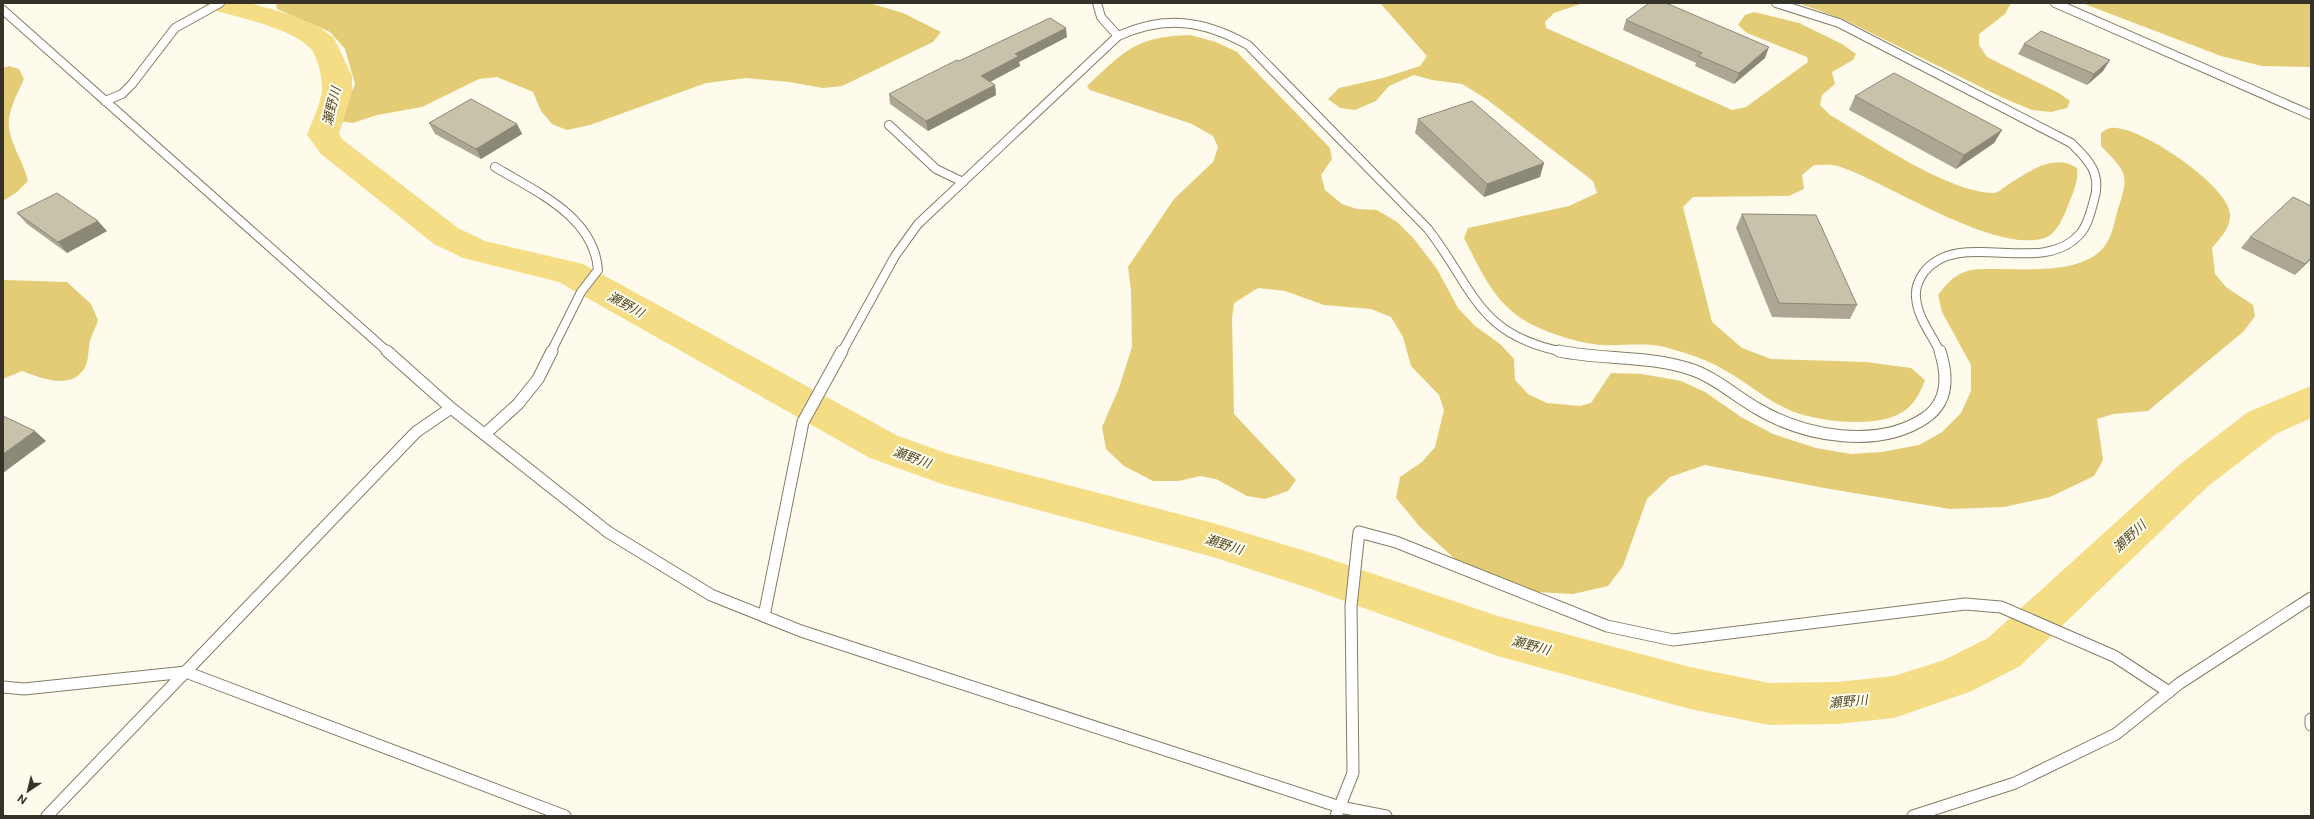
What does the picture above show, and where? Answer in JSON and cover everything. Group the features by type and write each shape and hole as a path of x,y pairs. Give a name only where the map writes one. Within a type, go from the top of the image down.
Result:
{"lane":[{"path":"105,101 122,94 132,84 175,28 220,3"},
{"path":"1097,3 1096,10 1103,21 1118,36"},
{"path":"764,616 803,422 895,256 918,224 1118,36 1132,28 1150,24 1174,22 1203,25 1229,33 1248,45 1428,228 1446,253 1466,290 1481,312 1504,330 1531,344 1568,355 1655,360 1692,369 1723,385 1757,409 1791,425 1832,436 1869,437 1912,427 1936,409 1947,390 1946,365 1918,307 1913,289 1921,273 1935,260 1956,254 2046,252 2070,243 2080,234 2086,221 2098,189 2097,174 2088,158 2070,143 1839,23 1776,3"},
{"path":"2055,3 2311,115"},
{"path":"3,10 451,408 608,532 711,595 801,631 1338,812 1386,816"},
{"path":"889,125 936,169 963,182"},
{"path":"485,434 518,404 538,380 581,292 598,270 597,255 584,229 561,207 495,167"},
{"path":"47,816 416,432 451,408"},
{"path":"1338,812 1353,773 1351,606 1358,532 1396,542 1606,626 1673,640 1965,604 2001,607 2114,656 2169,692"},
{"path":"1913,816 2015,783 2109,738 2169,692 2311,598"},
{"path":"3,687 24,689 186,672 565,816"},
{"path":"2311,719 2311,725"}],"shaded area":[{"path":"276,3 869,3 903,13 941,32 933,42 842,86 823,88 789,82 746,78 706,83 590,125 567,130 552,124 541,111 533,92 497,77 479,79 422,107 377,115 353,123 339,121 355,84 345,49 330,32 277,9"},
{"path":"1380,3 1583,3 1554,13 1545,22 1546,28 1732,110 1746,107 1808,62 1807,57 1747,33 1738,25 1745,15 1754,12 1799,23 1842,44 1856,54 1853,60 1832,72 1835,84 1822,95 1820,105 1830,115 1887,150 1932,174 1954,184 1974,190 1993,193 1997,192 2031,170 2050,163 2059,162 2077,168 2076,183 2064,216 2054,232 2047,237 2026,240 2001,237 1973,228 1859,174 1835,165 1814,165 1802,175 1804,189 1789,196 1693,197 1683,207 1712,322 1742,348 1771,359 1866,362 1911,368 1925,380 1918,396 1908,408 1897,415 1884,419 1869,422 1852,422 1806,416 1785,408 1719,367 1696,357 1657,346 1641,344 1601,345 1572,339 1551,333 1524,320 1504,304 1488,284 1464,238 1468,228 1569,206 1597,193 1593,181 1485,98 1462,84 1432,80 1414,75 1389,86 1376,101 1355,110 1340,108 1328,99 1339,88 1383,78 1420,66 1427,56"},
{"path":"1798,3 2011,3 2005,14 1979,34 1979,45 1987,57 2059,93 2070,101 2067,108 2051,112 2032,110 2001,97 1845,20"},
{"path":"2082,3 2311,3 2311,67 2262,66 2221,56"},
{"path":"1190,35 1216,42 1237,52 1330,148 1332,159 1321,175 1325,190 1342,204 1357,209 1377,210 1397,222 1414,239 1437,269 1458,308 1475,326 1500,344 1514,359 1515,380 1528,394 1547,403 1580,406 1591,403 1611,373 1642,374 1681,381 1705,392 1741,417 1773,434 1816,448 1851,454 1882,452 1919,445 1942,432 1961,413 1971,391 1971,365 1942,312 1938,295 1951,280 1970,270 2057,268 2073,265 2087,260 2099,252 2108,241 2111,234 2124,188 2121,168 2101,146 2101,133 2110,128 2124,129 2160,146 2199,173 2215,188 2226,202 2230,214 2229,224 2212,248 2215,274 2226,287 2253,305 2255,316 2244,331 2148,411 2113,414 2097,419 2103,460 2094,476 2050,497 2004,507 1950,509 1824,488 1705,465 1670,477 1647,499 1623,566 1608,586 1573,594 1536,592 1457,561 1420,527 1396,498 1400,477 1422,462 1435,447 1444,410 1439,395 1411,366 1403,337 1391,317 1371,309 1324,305 1285,291 1258,288 1234,303 1232,319 1234,414 1296,480 1288,491 1265,499 1247,496 1216,479 1200,476 1179,481 1153,481 1124,466 1106,449 1102,427 1119,388 1132,347 1131,290 1128,267 1174,199 1213,162 1218,147 1213,136 1192,124 1090,90 1087,86 1112,63 1132,48 1156,39 1171,36"},
{"path":"9,66 19,69 24,79 12,105 9,126 16,151 28,181 17,192 3,201 3,68"},
{"path":"3,280 67,282 91,304 98,320 90,341 87,362 81,373 74,378 65,381 38,377 22,371 3,379"}],"building":[{"path":"1649,3 1666,3 1769,47 1739,73 1699,56 1702,53 1626,20"},
{"path":"1050,18 1066,28 1015,54 1019,56 981,76 995,85 926,121 889,94 957,60 959,61"},
{"path":"2041,31 2110,60 2094,74 2024,44"},
{"path":"1894,73 2002,130 1964,155 1855,96"},
{"path":"471,99 517,124 476,149 429,123"},
{"path":"1472,101 1544,163 1487,184 1418,119"},
{"path":"57,193 98,221 58,242 17,213"},
{"path":"2293,197 2311,206 2311,258 2305,264 2250,237"},
{"path":"1742,214 1816,215 1857,305 1779,303"},
{"path":"3,416 35,431 3,454"}],"waterway":[{"name":"瀬野川","path":"218,3 282,21 310,34 324,44 337,76 337,92 323,135 332,147 446,236 475,250 570,273 618,298 884,447 945,469 1213,540 1312,571 1498,636 1690,688 1769,704 1837,703 1894,697 1956,677 2004,652 2193,476 2262,423 2311,401"}]}
